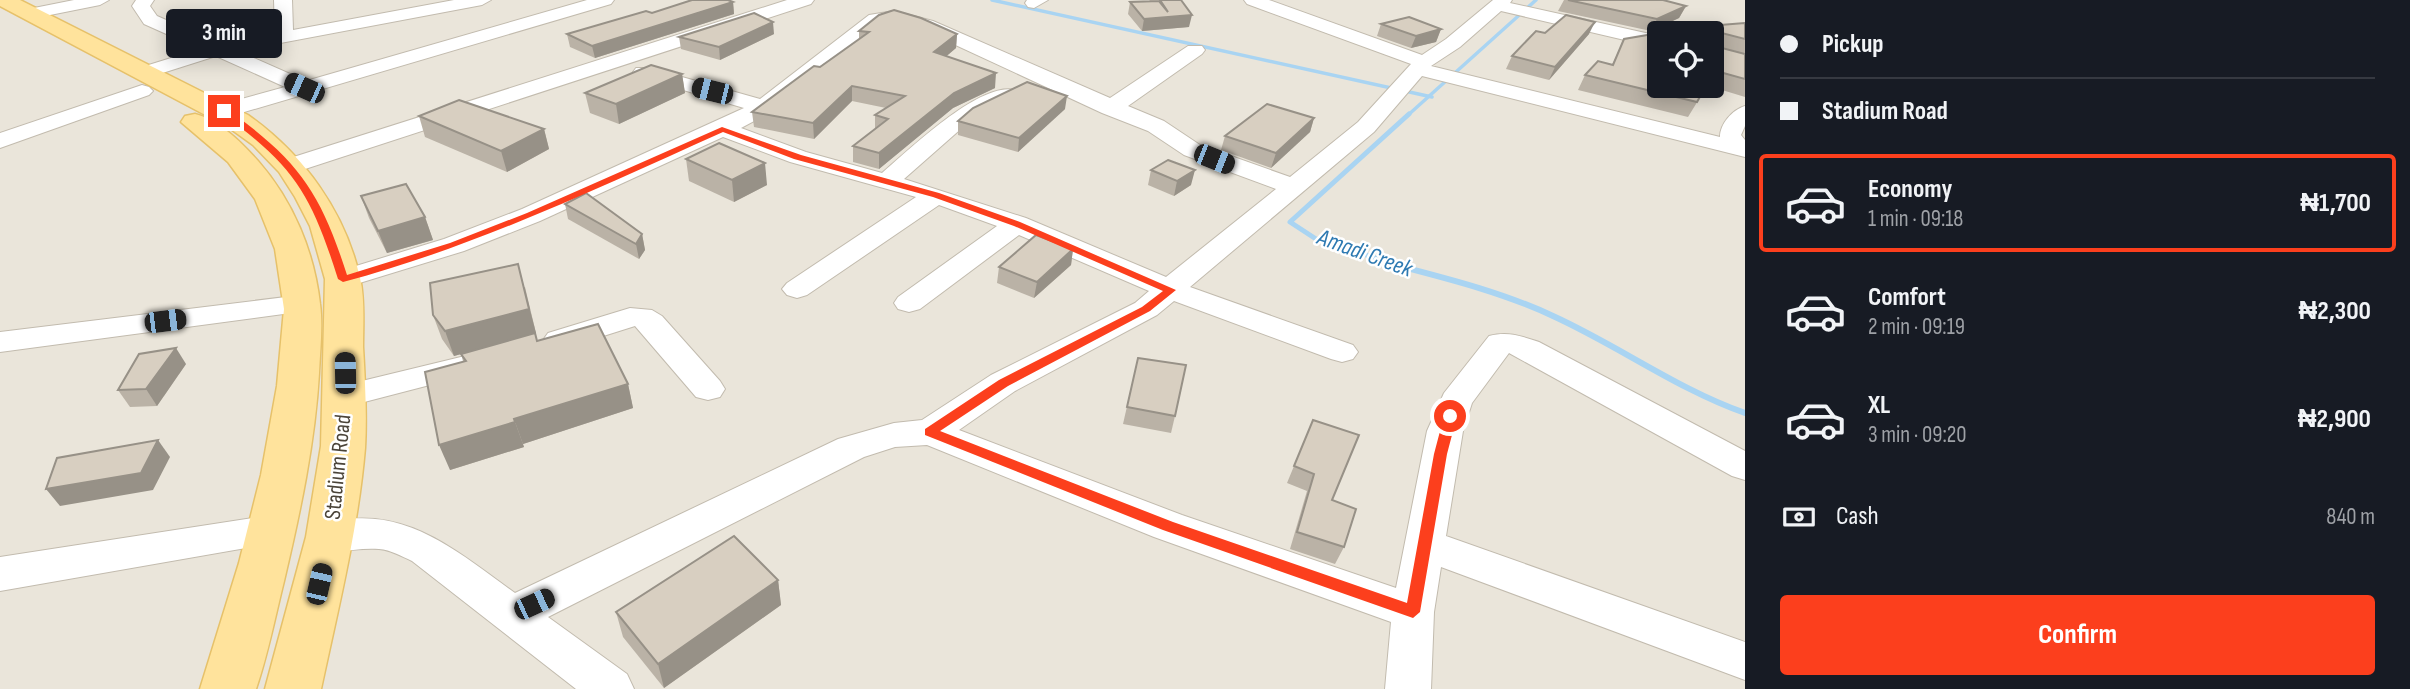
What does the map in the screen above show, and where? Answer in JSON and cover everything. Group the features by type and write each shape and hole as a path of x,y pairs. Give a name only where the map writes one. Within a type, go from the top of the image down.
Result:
{"main road":[{"name":"Stadium Road","path":"23,7 144,82 233,149 258,178 276,207 287,236 302,304 298,395 289,453 272,530 228,689"},
{"name":"Stadium Road","path":"144,82 224,111 263,139 290,166 312,197 326,226 343,279 343,446 330,537 293,689"},
{"path":"287,236 326,226"}],"street":[{"path":"23,7 100,0"},
{"path":"145,0 141,6 149,20 304,88"},
{"path":"283,0 284,37"},
{"path":"224,111 526,26 605,0"},
{"path":"290,166 805,0"},
{"path":"1254,0 1413,76 1469,83 1745,150"},
{"path":"0,141 220,49 284,37 347,19 408,7 474,1"},
{"path":"930,432 1003,383 1146,309 1366,127 1413,76 1504,5 1647,40"},
{"path":"343,279 454,245 531,215 722,129 763,107 867,24 890,15 927,25 1156,126 1192,150 1294,187"},
{"path":"1110,108 1195,50"},
{"path":"611,62 763,107"},
{"path":"886,182 963,115 1040,77"},
{"path":"1745,113 1732,127 1730,135 1736,144 1745,150"},
{"path":"722,129 797,157 936,195 1017,224 1171,290 1342,352"},
{"path":"797,289 936,195"},
{"path":"909,303 1017,224"},
{"path":"0,342 302,304"},
{"path":"534,347 630,317 641,317 651,323 708,389"},
{"path":"1408,689 1413,612 1445,431 1455,401 1500,343 1511,343 1528,349 1745,467"},
{"path":"345,396 498,358"},
{"path":"512,614 851,448 894,435 930,432 1168,526 1413,612"},
{"path":"0,574 272,530"},
{"path":"330,537 374,532 398,536 426,550 611,689"},
{"path":"1424,544 1744,661"}],"shaded area":[{"path":"0,0 1745,0 1745,689 0,689"}],"building":[{"path":"692,0 733,2 592,46 567,34 646,11 652,13"},
{"path":"1160,0 1181,0 1192,15 1144,19 1130,2 1159,1 1168,12"},
{"path":"1568,0 1663,0 1686,6 1657,19"},
{"path":"894,10 921,18 957,34 934,52 996,73 954,93 879,153 853,146 888,119 875,115 905,96 852,86 813,123 752,112 814,66 820,67 869,32 859,31 879,15"},
{"path":"754,13 773,22 719,47 679,37"},
{"path":"1566,15 1595,22 1555,67 1512,56 1536,31 1545,33"},
{"path":"1409,17 1441,29 1416,36 1381,24"},
{"path":"1745,23 1745,39 1724,34 1724,25"},
{"path":"1647,35 1647,90 1585,75 1598,61 1613,65 1624,39"},
{"path":"1724,49 1745,54 1745,79 1724,73"},
{"path":"651,65 682,74 616,104 585,93"},
{"path":"1027,82 1067,96 1019,138 958,121 973,108"},
{"path":"1680,98 1699,98 1697,102"},
{"path":"459,100 544,129 501,151 419,116"},
{"path":"1267,104 1314,118 1276,153 1225,136"},
{"path":"719,143 765,163 732,180 686,159"},
{"path":"1168,160 1195,170 1177,181 1151,170"},
{"path":"406,184 425,217 378,231 361,196"},
{"path":"586,193 642,234 636,244 565,204"},
{"path":"1036,235 1073,249 1037,282 999,267"},
{"path":"518,264 529,309 445,331 433,315 430,283"},
{"path":"598,324 628,384 439,445 425,372 466,361 461,354 535,333 537,341"},
{"path":"176,348 146,389 118,390 139,354"},
{"path":"1138,358 1186,365 1175,416 1127,407"},
{"path":"1313,420 1359,435 1332,500 1356,509 1344,547 1297,532 1314,474 1294,466"},
{"path":"158,440 141,473 46,489 57,458"},
{"path":"734,536 778,580 658,664 616,612"}],"waterway":[{"path":"992,0 1429,96"},
{"name":"Amadi Creek","path":"1429,96 1536,0"},
{"name":"Amadi Creek","path":"1407,116 1429,96"},
{"name":"Amadi Creek","path":"1391,263 1316,239 1290,222 1409,114"},
{"name":"Amadi Creek","path":"1384,262 1470,285 1533,307 1672,380 1745,413"}],"route":[{"path":"224,111 263,139 290,166 312,197 326,226 343,279 454,245 531,215 722,129 797,157 936,195 1017,224 1171,290 1146,309 1003,383 930,432 1168,526 1413,612 1445,431 1450,416"}]}
